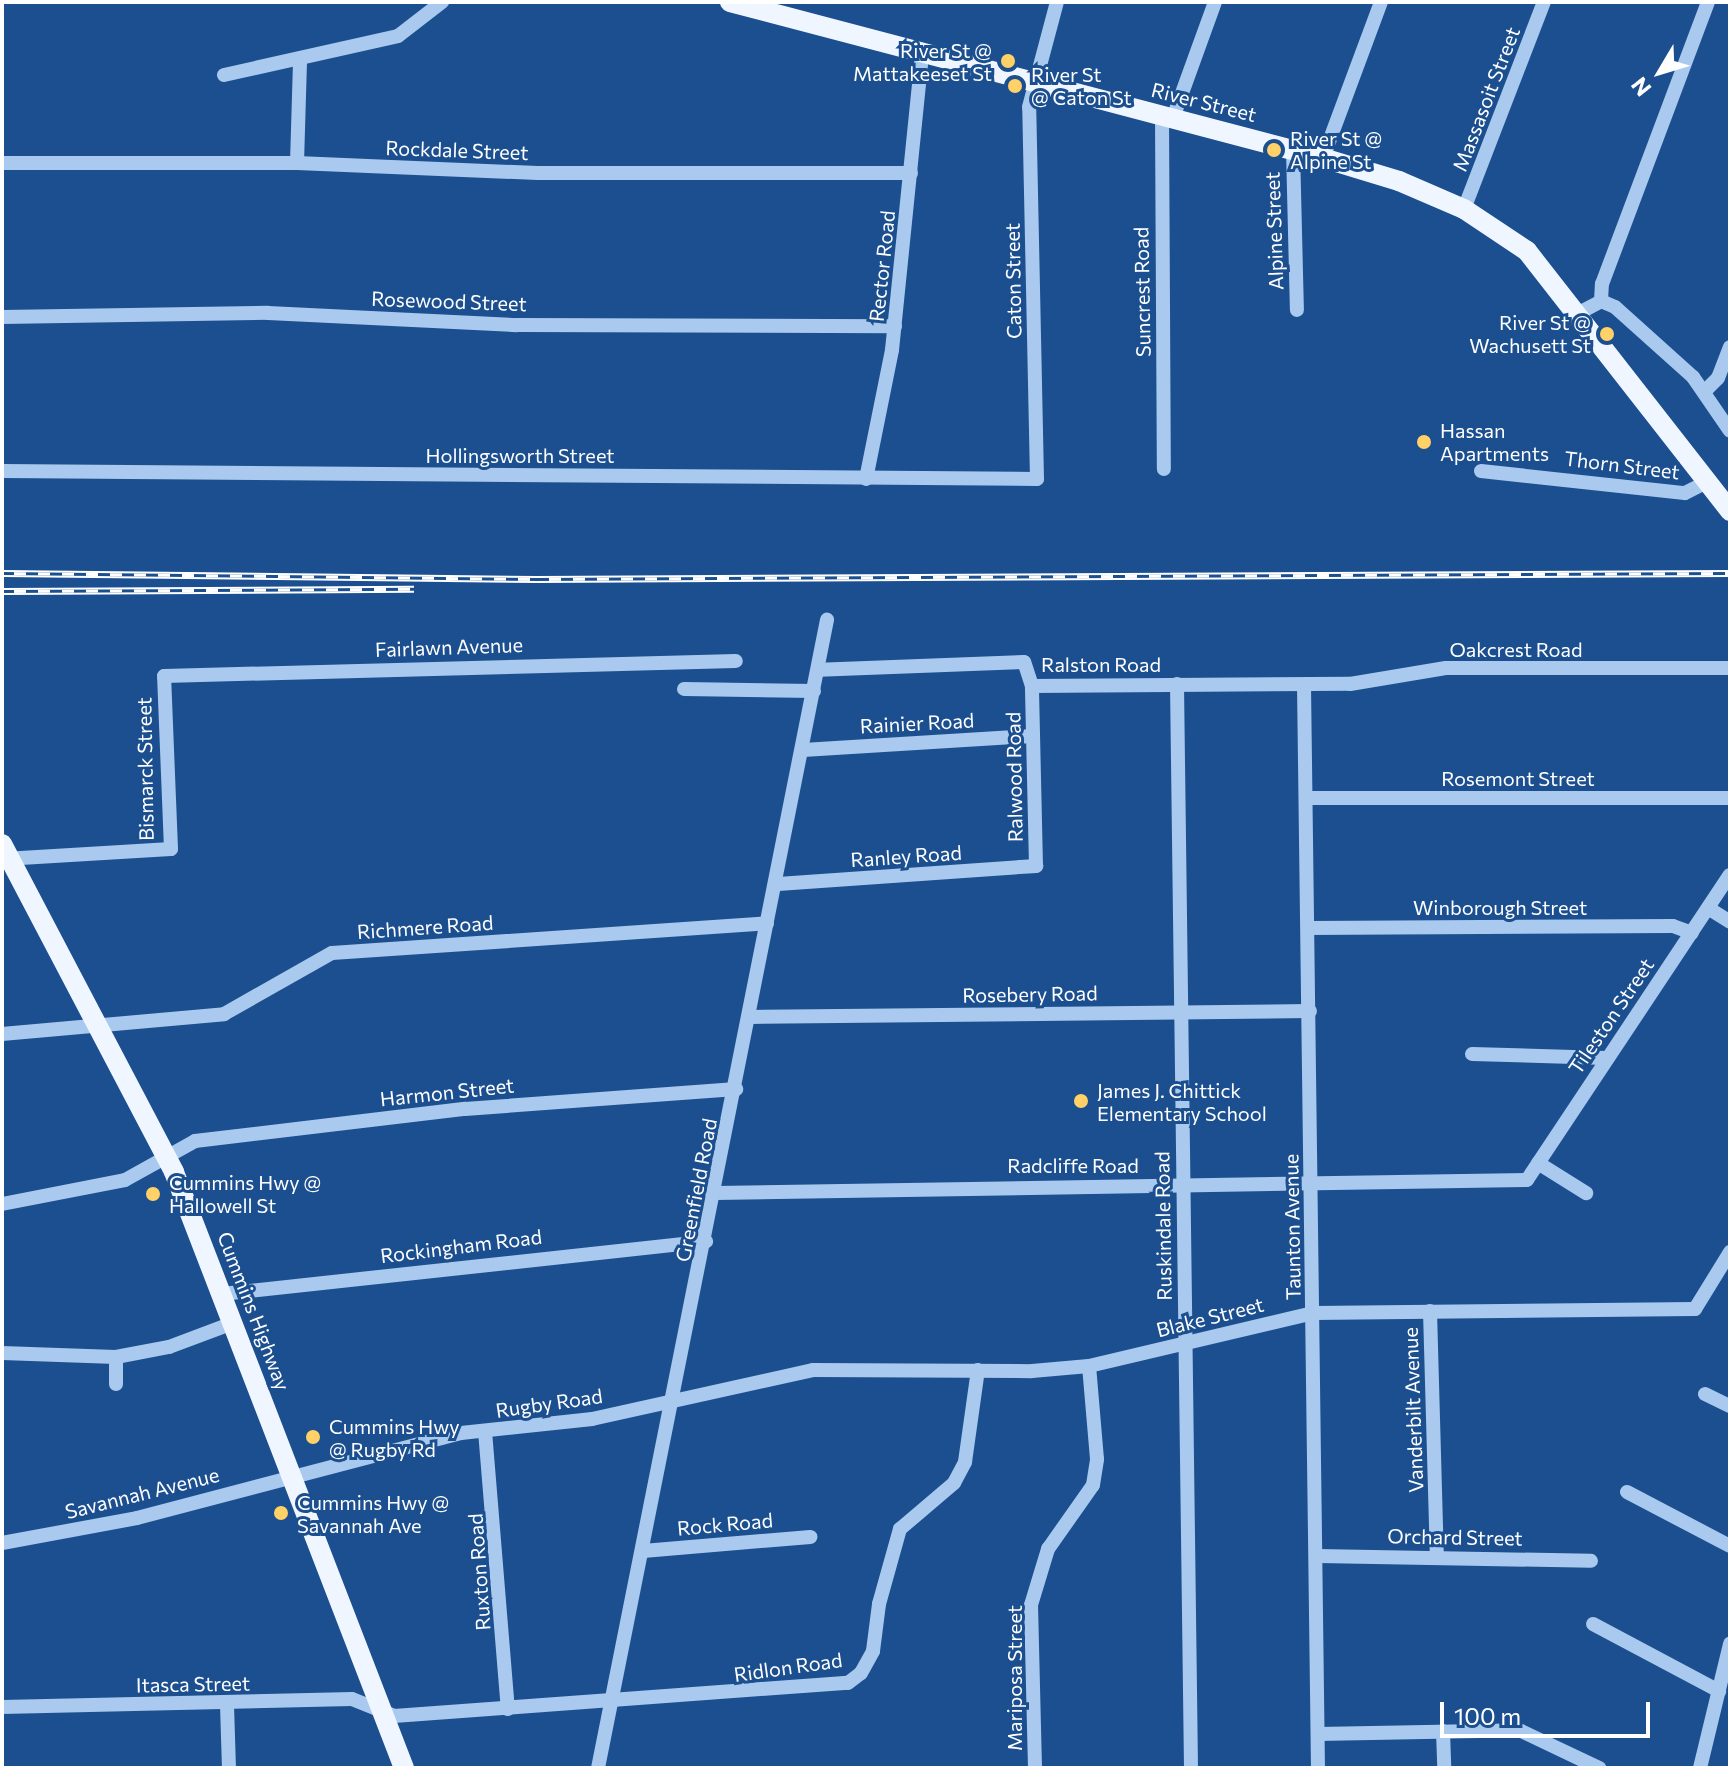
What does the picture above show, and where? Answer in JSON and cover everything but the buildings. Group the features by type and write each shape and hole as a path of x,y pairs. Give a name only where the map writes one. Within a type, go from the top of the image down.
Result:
{"main road":[{"name":"River Street","path":"744,4 922,54 1323,158 1399,181 1464,209 1527,251 1730,511"},
{"name":"Cummins Highway","path":"5,854 102,1027 167,1157 404,1768"}],"street":[{"path":"224,75 300,62 398,36 442,2"},
{"name":"Caton Street","path":"1037,479 1029,107 1033,82 1057,2"},
{"path":"1167,117 1215,2"},
{"path":"1323,158 1381,2"},
{"name":"Massasoit Street","path":"1464,209 1544,2"},
{"path":"1601,301 1604,278 1708,2"},
{"name":"Rector Road","path":"866,479 895,326 922,54"},
{"path":"297,163 300,62"},
{"name":"Suncrest Road","path":"1164,469 1167,117"},
{"name":"Alpine Street","path":"1293,150 1297,310"},
{"name":"Rockdale Street","path":"2,163 297,163 538,173 911,173"},
{"path":"1577,314 1601,301"},
{"path":"1601,301 1635,322 1705,391 1730,431"},
{"name":"Rosewood Street","path":"2,317 268,313 517,325 895,326"},
{"path":"1705,391 1718,378 1730,347"},
{"name":"Hollingsworth Street","path":"2,471 1037,479"},
{"name":"Thorn Street","path":"1481,471 1685,493 1707,482"},
{"name":"Greenfield Road","path":"598,1768 608,1703 643,1551 767,923 778,884 827,620"},
{"name":"Ralston Road","path":"820,670 1017,659 1029,668 1032,686 1304,685"},
{"name":"Fairlawn Avenue","path":"164,676 736,661"},
{"name":"Oakcrest Road","path":"1304,685 1372,682 1446,668 1730,668"},
{"name":"Bismarck Street","path":"5,854 171,849 164,676"},
{"name":"Ruskindale Road","path":"1177,684 1191,1768"},
{"name":"Taunton Avenue","path":"1304,685 1318,1556 1318,1768"},
{"name":"Ralwood Road","path":"1032,686 1036,866"},
{"path":"684,689 814,691"},
{"name":"Rainier Road","path":"803,750 1033,736"},
{"name":"Rosemont Street","path":"1306,798 1730,798"},
{"name":"Ranley Road","path":"778,884 1036,866"},
{"name":"Tileston Street","path":"1527,1180 1730,875"},
{"path":"1708,908 1730,922"},
{"name":"Richmere Road","path":"2,1034 224,1014 332,953 767,923"},
{"name":"Winborough Street","path":"1308,928 1673,926 1692,933"},
{"name":"Rosebery Road","path":"750,1017 1310,1011"},
{"path":"1472,1054 1606,1058"},
{"name":"Harmon Street","path":"2,1204 125,1180 188,1143 211,1139 465,1109 736,1089"},
{"path":"1538,1163 1586,1193"},
{"name":"Radcliffe Road","path":"716,1193 1527,1180"},
{"name":"Rockingham Road","path":"222,1294 706,1241"},
{"name":"Blake Street","path":"672,1401 813,1370 1089,1366 1313,1313 1695,1309 1730,1252"},
{"name":"Vanderbilt Avenue","path":"1430,1311 1437,1555"},
{"path":"2,1353 116,1357 169,1347 233,1323"},
{"path":"116,1357 116,1384"},
{"name":"Mariposa Street","path":"1035,1768 1031,1605 1048,1549 1093,1485 1097,1459 1089,1366"},
{"name":"Ridlon Road","path":"382,1711 394,1716 608,1703 848,1683 861,1673 873,1651 882,1591 900,1529 954,1483 965,1462 978,1370"},
{"path":"1705,1394 1730,1406"},
{"name":"Rugby Road","path":"291,1475 485,1431 592,1419 672,1401"},
{"name":"Ruxton Road","path":"485,1431 508,1709"},
{"name":"Savannah Avenue","path":"2,1543 137,1518 291,1475"},
{"path":"1627,1492 1730,1546"},
{"name":"Rock Road","path":"643,1551 810,1537"},
{"name":"Orchard Street","path":"1318,1556 1437,1555 1591,1561"},
{"path":"1593,1624 1719,1691"},
{"path":"1700,1768 1730,1644"},
{"name":"Itasca Street","path":"2,1707 227,1705 352,1699 382,1711"},
{"path":"227,1705 229,1768"},
{"path":"1318,1734 1519,1730 1599,1768"},
{"path":"1443,1731 1444,1768"}],"railway":[{"path":"2,573 537,579 1730,573"},
{"path":"2,591 414,589"}],"place":[{"name":"River St @ Mattakeeset St","path":"1008,61"},
{"name":"River St @ Caton St","path":"1015,86"},
{"name":"River St @ Alpine St","path":"1274,150"},
{"name":"River St @ Wachusett St","path":"1607,334"},
{"name":"Hassan Apartments","path":"1424,442"},
{"name":"James J. Chittick Elementary School","path":"1081,1101"},
{"name":"Cummins Hwy @ Hallowell St","path":"153,1194"},
{"name":"Cummins Hwy @ Rugby Rd","path":"313,1437"},
{"name":"Cummins Hwy @ Savannah Ave","path":"281,1513"}]}
